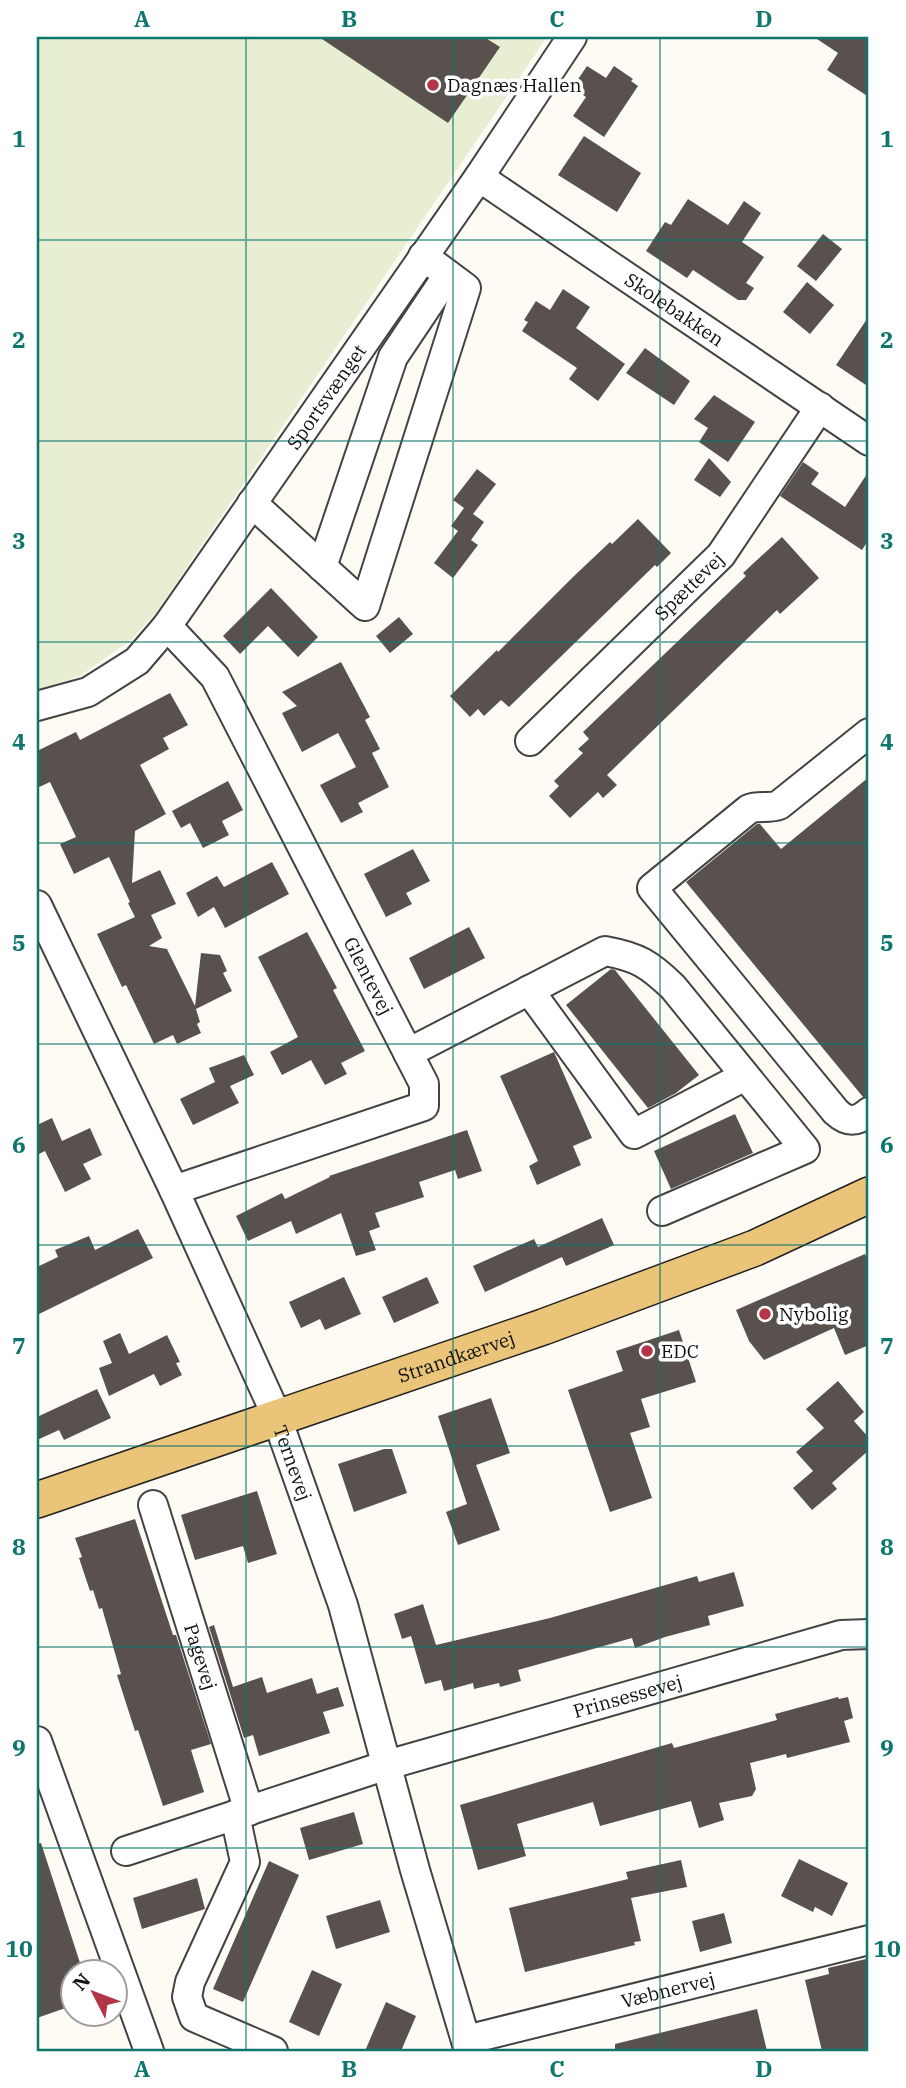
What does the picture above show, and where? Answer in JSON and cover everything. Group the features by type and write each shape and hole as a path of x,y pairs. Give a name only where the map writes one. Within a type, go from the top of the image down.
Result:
{"main road":[{"name":"Strandkærvej","path":"37,1500 543,1327 755,1248 869,1195"}],"street":[{"name":"Sportsvænget","path":"37,705 88,692 137,661 167,626 424,256 572,37"},
{"name":"Skolebakken","path":"478,177 869,441"},
{"path":"252,503 365,606 466,288 424,256"},
{"path":"322,567 393,357 448,275"},
{"name":"Spættevej","path":"530,741 721,555 820,407"},
{"name":"Glentevej","path":"167,626 215,677 424,1084 424,1106 174,1190"},
{"path":"869,733 779,806 749,809 652,888 836,1112 849,1121 869,1112"},
{"name":"Ternevej","path":"37,905 174,1190 276,1418 343,1605 467,2045"},
{"path":"408,1053 605,951 631,956 654,969 673,987 805,1149 662,1211"},
{"path":"529,990 634,1134 745,1076"},
{"name":"Pagevej","path":"153,1505 242,1813 245,1862 190,1982 187,1997 194,2017 273,2051"},
{"name":"Prinsessevej","path":"387,1765 841,1635 869,1634"},
{"path":"37,1741 149,2051"},
{"path":"126,1852 387,1765"},
{"name":"Væbnervej","path":"467,2045 869,1940"}],"green space":[{"path":"37,37 547,37 157,611 131,640 80,676 37,690"}],"building":[{"name":"Dagnæs Hallen","path":"319,37 484,37 500,47 448,123"},
{"path":"814,37 869,37 869,97 827,70 838,53"},
{"path":"587,66 606,78 614,66 633,79 631,81 638,86 604,137 573,116 586,97 572,88"},
{"path":"584,136 641,173 617,212 558,175"},
{"path":"688,199 728,225 744,201 761,213 742,242 764,257 746,283 754,288 746,300 738,300 693,270 687,278 646,251 665,222 671,225"},
{"path":"823,234 842,249 816,281 797,266"},
{"path":"807,282 834,305 810,334 783,312"},
{"path":"563,289 590,307 576,328 625,364 598,401 569,379 577,368 522,331 528,322 524,320 536,301 550,310"},
{"path":"869,316 869,387 836,365"},
{"path":"645,348 690,381 674,405 626,373"},
{"path":"714,395 755,422 728,462 699,442 708,428 694,419"},
{"path":"709,458 731,482 720,497 694,480"},
{"path":"803,462 819,473 811,484 845,507 869,471 869,539 862,550 780,496"},
{"path":"477,469 496,484 473,514 484,522 471,540 478,545 453,578 434,563 458,531 451,526 464,508 453,500"},
{"path":"638,519 671,553 657,567 655,565 509,707 501,700 484,716 478,709 470,717 450,696 610,542 612,544"},
{"path":"782,537 819,578 780,614 777,610 607,775 617,785 603,798 598,792 570,818 549,796 559,786 554,781 583,753 578,749 589,739 583,732 746,576 743,573"},
{"path":"271,588 318,637 298,657 268,626 240,654 223,636"},
{"path":"399,617 413,634 390,653 376,636"},
{"path":"341,662 370,717 365,720 380,749 372,753 389,787 358,803 363,812 341,823 320,785 356,767 338,733 302,752 282,713 297,706 282,692"},
{"path":"170,693 188,725 163,738 169,749 140,765 166,814 135,831 132,883 160,870 176,904 151,915 162,938 149,946 167,949 195,1006 201,953 220,955 227,971 223,973 232,991 196,1009 201,1033 177,1044 173,1035 154,1044 126,985 122,987 97,934 135,917 128,903 130,902 109,857 74,874 60,844 76,837 50,782 37,788 37,751 76,732 80,740"},
{"path":"869,777 869,1096 863,1097 686,882 757,824 760,824 781,849"},
{"path":"228,781 243,810 222,821 229,835 203,848 190,823 181,828 172,811"},
{"path":"413,849 430,881 406,893 412,904 386,917 364,874"},
{"path":"272,862 289,894 225,928 214,907 198,917 186,893 217,876 224,887"},
{"path":"469,927 485,958 424,989 409,958"},
{"path":"307,932 337,988 333,990 365,1051 341,1063 347,1074 325,1085 311,1060 282,1075 270,1052 298,1037 258,957"},
{"path":"611,969 615,970 699,1075 676,1093 648,1108 566,1005"},
{"path":"554,1052 592,1138 573,1146 581,1165 537,1185 529,1166 538,1161 500,1076"},
{"path":"244,1055 254,1075 230,1086 239,1103 193,1125 180,1099 215,1082 209,1068"},
{"path":"735,1114 753,1153 671,1189 654,1151"},
{"path":"52,1118 62,1141 90,1128 102,1155 83,1164 91,1179 65,1192 45,1151 37,1155 37,1125"},
{"path":"467,1130 482,1171 458,1179 455,1170 419,1182 424,1197 375,1213 380,1227 369,1231 376,1250 356,1256 341,1213 296,1234 291,1221 248,1241 236,1216 282,1193 285,1199 329,1176"},
{"path":"602,1218 614,1245 566,1266 562,1257 485,1292 473,1266 534,1239 538,1247"},
{"path":"138,1229 153,1258 37,1315 37,1267 58,1257 55,1250 89,1236 95,1250"},
{"path":"865,1254 869,1265 869,1345 845,1355 834,1328 764,1360 749,1341 736,1310"},
{"path":"344,1277 361,1314 325,1330 320,1319 301,1328 289,1302"},
{"path":"427,1277 439,1303 394,1323 382,1297"},
{"path":"679,1330 696,1382 641,1399 650,1427 630,1433 652,1498 610,1512 568,1390 623,1371 616,1351"},
{"path":"120,1333 129,1354 167,1335 180,1362 176,1363 182,1375 160,1386 154,1374 109,1396 99,1368 112,1363 103,1341"},
{"path":"838,1381 864,1412 854,1421 869,1438 869,1450 832,1483 837,1489 812,1510 793,1488 813,1471 796,1452 824,1428 806,1409"},
{"path":"97,1389 111,1418 64,1440 59,1430 37,1440 37,1417"},
{"path":"491,1398 510,1453 476,1465 500,1530 458,1545 446,1512 467,1504 438,1416"},
{"path":"384,1449 392,1449 407,1493 354,1512 338,1464"},
{"path":"257,1491 277,1554 248,1563 243,1546 195,1560 181,1515"},
{"path":"135,1519 211,1744 191,1750 204,1792 163,1806 117,1675 121,1674 102,1608 99,1609 93,1590 90,1591 75,1538"},
{"path":"734,1572 744,1606 708,1616 710,1625 635,1648 632,1638 518,1670 521,1681 500,1687 499,1683 474,1689 473,1683 444,1691 441,1680 425,1684 411,1636 402,1639 394,1614 423,1604 436,1645 550,1618 697,1576 699,1582"},
{"path":"214,1625 233,1687 262,1677 267,1693 312,1678 317,1694 338,1687 344,1706 323,1712 330,1733 259,1756 253,1735 244,1738 209,1627"},
{"path":"838,1697 848,1697 853,1718 844,1721 850,1742 787,1758 786,1754 750,1763 756,1789 752,1796 719,1803 724,1820 699,1828 691,1801 600,1826 593,1802 517,1824 526,1856 478,1870 460,1805 672,1743 674,1748 777,1720 775,1714"},
{"path":"354,1812 363,1844 309,1860 300,1828"},
{"path":"41,1843 78,1958 60,1958 60,2010 37,2018 37,1844"},
{"path":"799,1859 848,1883 832,1916 815,1907 813,1912 781,1896"},
{"path":"681,1860 687,1887 631,1898 641,1941 634,1942 635,1945 525,1972 509,1908 628,1879 626,1872"},
{"path":"269,1861 299,1875 243,2002 213,1989"},
{"path":"197,1878 205,1909 142,1929 133,1898"},
{"path":"380,1900 390,1932 336,1949 326,1916"},
{"path":"724,1913 732,1943 700,1952 692,1921"},
{"path":"866,1959 869,1974 869,2051 822,2051 805,1980 829,1974 828,1968"},
{"path":"312,1970 342,1984 319,2036 289,2022"},
{"path":"386,2002 416,2016 401,2051 365,2051"},
{"path":"757,2009 767,2051 615,2051 615,2044"}],"place":[{"name":"Dagnæs Hallen","path":"433,85"},
{"name":"Nybolig","path":"765,1314"},
{"name":"EDC","path":"647,1351"}]}
